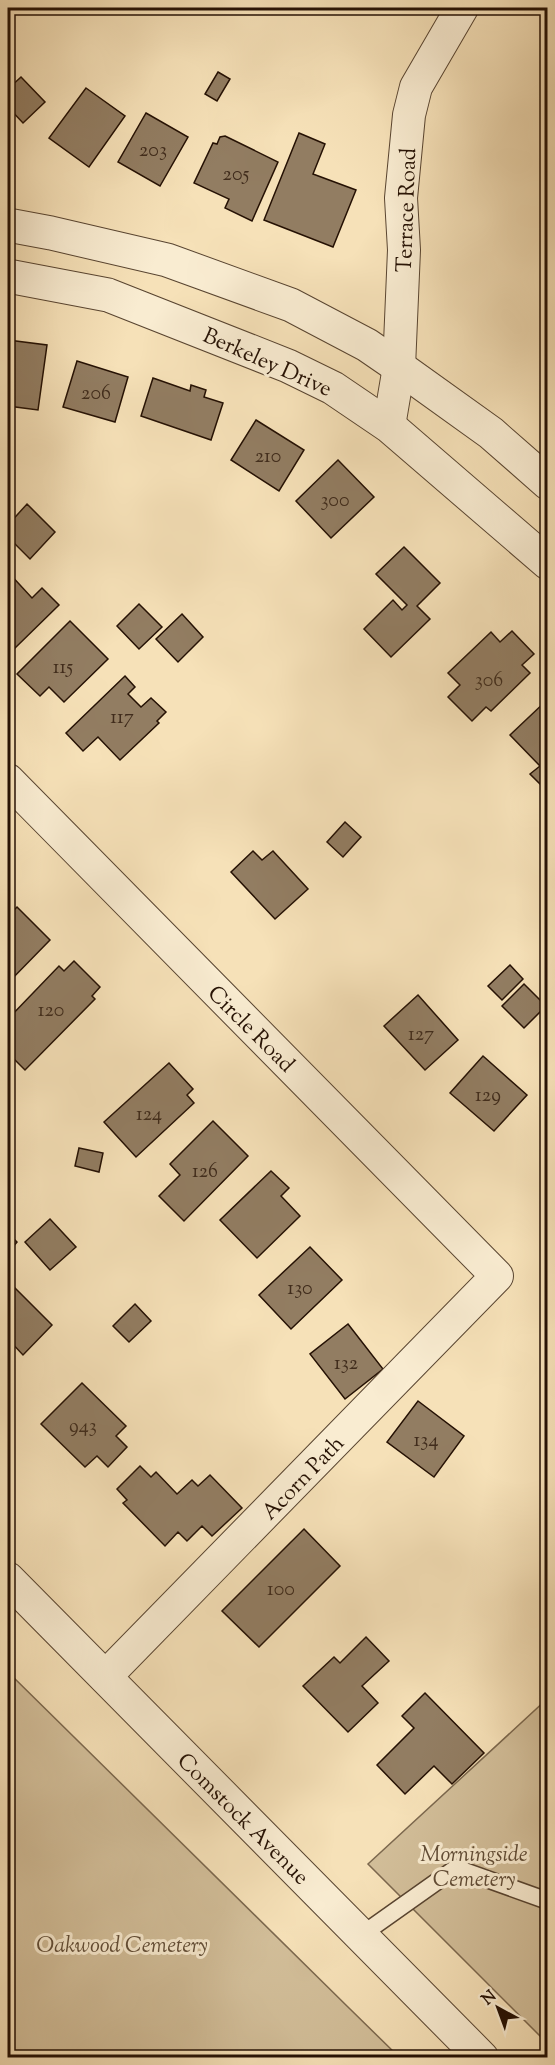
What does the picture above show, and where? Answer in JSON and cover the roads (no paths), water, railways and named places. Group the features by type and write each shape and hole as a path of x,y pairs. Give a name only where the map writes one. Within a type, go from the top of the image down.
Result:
{"street":[{"name":"Terrace Road","path":"389,426 399,367 404,250 401,198 409,115 416,87 462,8"},
{"path":"8,225 167,260 291,305 367,345 399,367 491,433 548,483"},
{"name":"Berkeley Drive","path":"8,276 108,295 288,366 333,388 389,426 548,563"},
{"name":"Circle Road","path":"8,780 497,1276"},
{"name":"Acorn Path","path":"105,1677 497,1276"},
{"name":"Comstock Avenue","path":"8,1579 482,2058"}],"lane":[{"path":"360,1936 456,1868 548,1901"}],"park label":[{"name":"Morningside Cemetery","path":"474,1866"},
{"name":"Oakwood Cemetery","path":"122,1944"}]}
